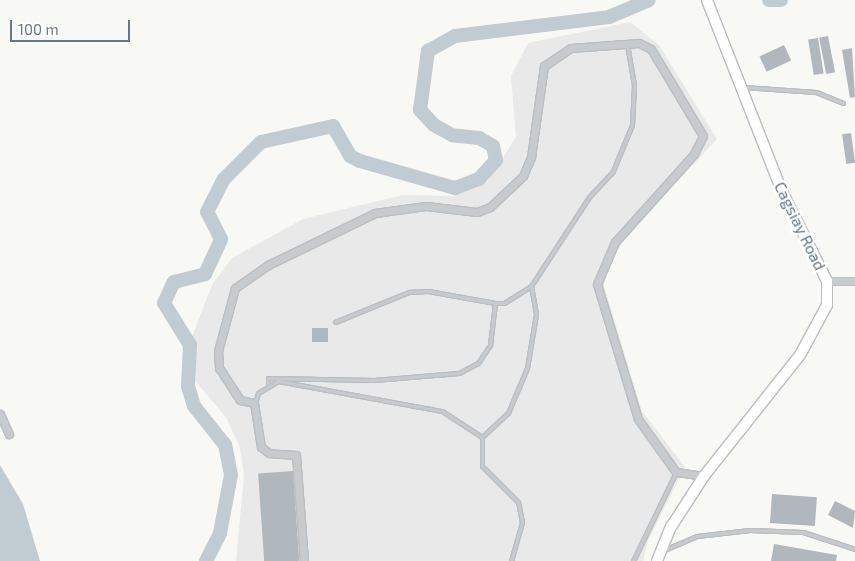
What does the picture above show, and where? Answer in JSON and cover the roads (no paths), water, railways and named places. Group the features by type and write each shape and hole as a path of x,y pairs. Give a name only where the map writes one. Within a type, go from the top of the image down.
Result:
{"main road":[{"name":"Cagsiay Road","path":"658,556 704,476 816,331 827,305 828,280 781,189 707,0"}],"street":[{"path":"304,561 296,455 269,454 261,446 254,403 240,400 218,361 235,288 268,264 375,213 426,206 477,212 490,207 523,176 531,157 544,66 571,48 626,43 651,49 704,136 694,154 615,242 597,284 638,419 676,472 704,476"},
{"path":"828,280 855,281"},
{"path":"0,414 9,434"}],"lane":[{"path":"335,322 409,292 428,291 504,303 530,286 589,197 613,171 632,125 634,85 626,43"},
{"path":"740,88 756,85 816,92 842,103"},
{"path":"511,561 522,522 518,502 482,466 482,437 508,413 527,368 536,314 530,286"},
{"path":"254,403 268,383 268,378 374,380 459,373 478,363 490,345 495,303"},
{"path":"268,383 278,381 434,409 482,437"},
{"path":"633,561 676,472"},
{"path":"658,556 697,536 750,530 804,532 855,549"}],"waterway":[{"path":"206,561 220,533 231,475 225,445 194,406 188,386 190,345 164,303 174,282 205,274 221,239 207,212 224,179 261,142 333,126 350,156 360,161 455,188 479,179 496,160 493,146 479,138 452,135 434,125 420,110 428,51 455,36 609,17 649,0"},
{"path":"769,0 781,0"}]}
